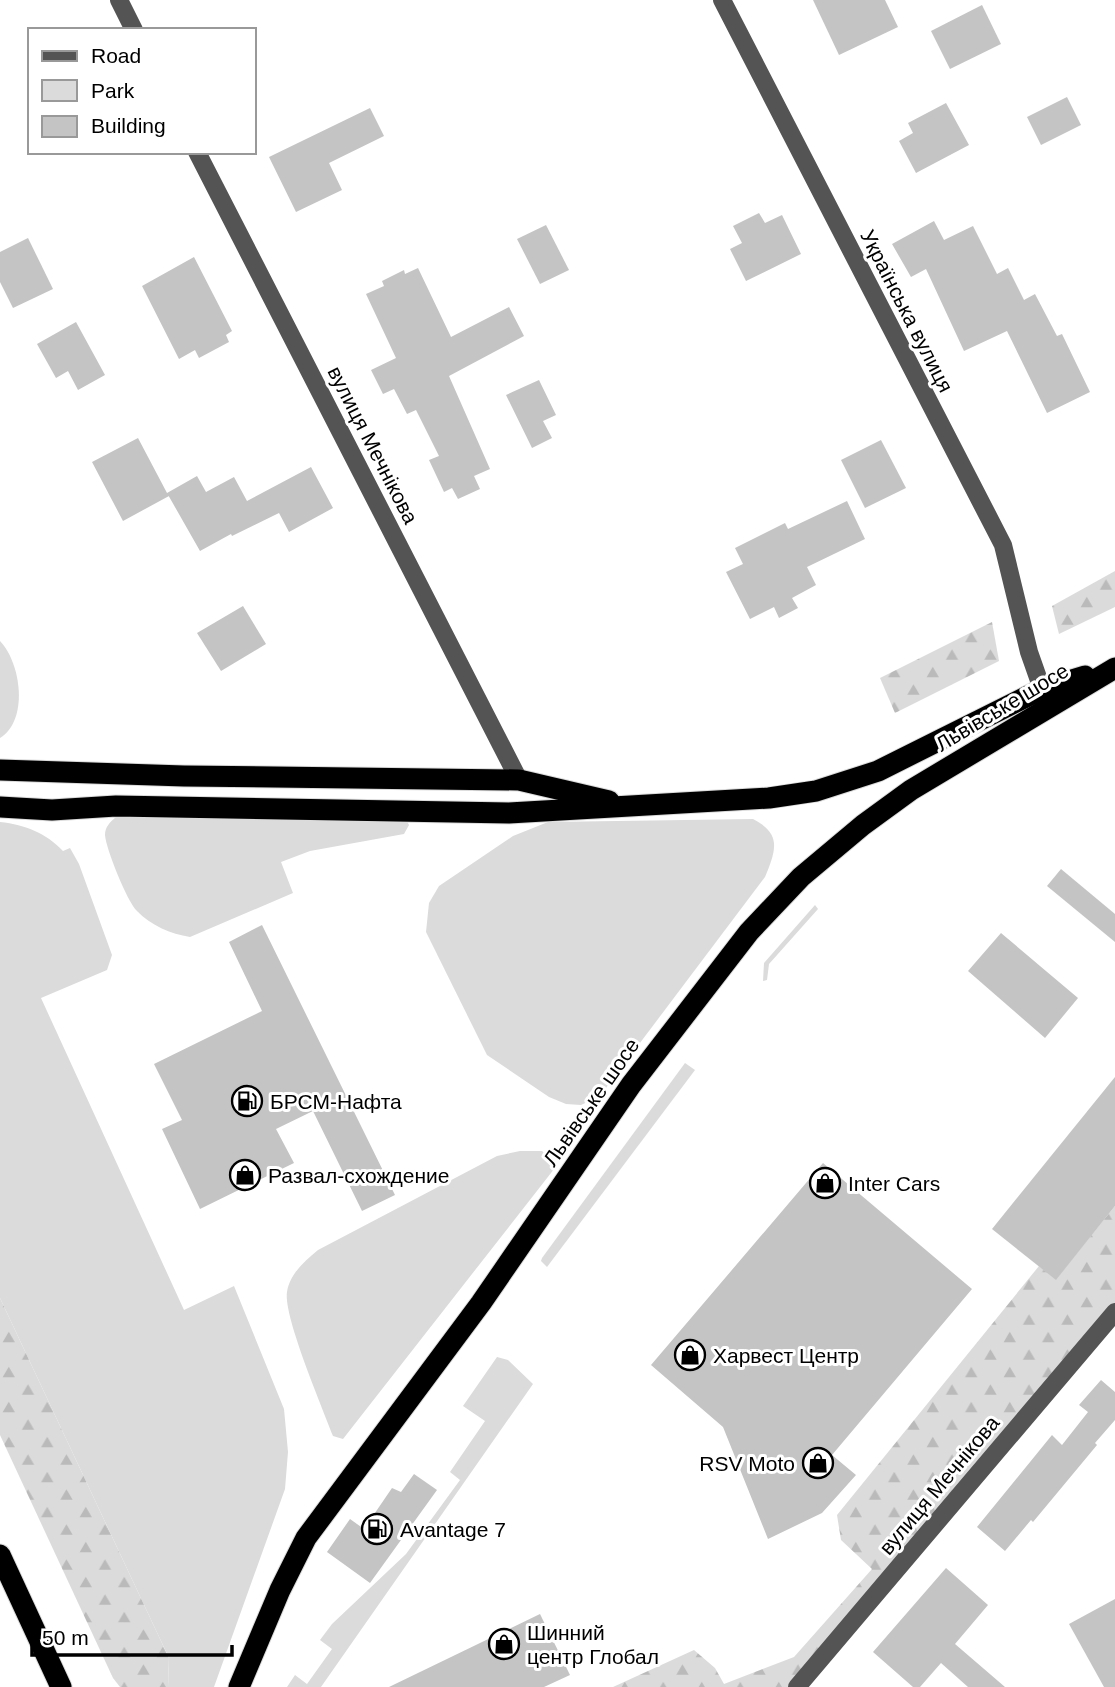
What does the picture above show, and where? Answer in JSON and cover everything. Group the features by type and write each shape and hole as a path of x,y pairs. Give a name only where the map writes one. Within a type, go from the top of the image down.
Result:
{"highway":[{"path":"0,807 52,810 116,807 509,813 769,798 816,791 878,771 1042,689 1115,668"},
{"name":"Львівське шосе","path":"239,1687 280,1590 306,1538 481,1303 631,1085 749,932 801,877 863,825 911,790 1115,668"},
{"path":"0,770 184,776 519,780 635,807"},
{"path":"0,1555 61,1687"}],"street":[{"path":"119,0 133,28"},
{"name":"Українська вулиця","path":"722,0 1003,545 1029,652 1042,689"},
{"name":"вулиця Мечнікова","path":"198,154 519,780"},
{"name":"вулиця Мечнікова","path":"797,1687 1115,1312"}],"green space":[{"path":"1115,571 1115,607 1059,634 1052,606"},
{"path":"992,622 999,661 895,713 880,678"},
{"path":"0,641 13,663 19,691 15,718 9,730 0,738"},
{"path":"116,817 406,819 409,825 404,834 310,851 281,862 293,893 190,937 154,925 137,911 128,897 106,842 106,830"},
{"path":"753,819 769,831 774,844 765,877 600,1096 581,1105 566,1104 549,1097 487,1055 426,932 429,903 439,886 513,836 548,822"},
{"path":"0,822 35,831 50,839 63,851 70,848 79,864 112,955 107,970 41,998 184,1310 234,1286 284,1409 288,1452 285,1489 214,1687 168,1687 169,1658 0,1298"},
{"path":"815,905 818,909 769,964 767,980 763,981 764,963"},
{"path":"685,1063 695,1070 547,1267 541,1261 542,1258"},
{"path":"520,1151 542,1151 558,1164 343,1439 333,1436 305,1363 287,1304 287,1292 295,1273 318,1250 497,1156"},
{"path":"1115,1206 1115,1312 797,1687 613,1687 694,1650 715,1668 724,1684 794,1657 872,1569 841,1540 837,1515 1039,1266 1056,1279"},
{"path":"0,1298 169,1658 168,1687 120,1687 113,1678 0,1435"},
{"path":"497,1357 508,1360 533,1384 321,1687 287,1687 295,1675 307,1684 332,1649 320,1640 332,1624 406,1554 460,1480 450,1472 485,1421 463,1406"}],"building":[{"path":"813,0 885,0 898,27 839,55"},
{"path":"982,5 1001,44 950,69 931,31"},
{"path":"1067,97 1081,125 1041,145 1027,117"},
{"path":"946,103 969,145 916,173 899,141 913,133 908,123"},
{"path":"370,108 384,136 329,163 342,190 296,212 269,157"},
{"path":"759,213 765,223 782,215 801,254 746,281 730,249 742,243 733,226"},
{"path":"934,221 944,240 973,226 997,274 1008,268 1024,300 1035,294 1057,336 1062,334 1090,392 1047,413 1007,331 964,351 926,269 911,277 892,244"},
{"path":"546,225 569,270 540,284 517,239"},
{"path":"28,238 53,289 13,308 0,282 0,252"},
{"path":"194,257 232,331 226,335 229,342 199,358 195,350 179,359 142,286"},
{"path":"418,268 451,337 509,307 524,336 449,376 490,469 474,476 480,489 458,499 452,488 444,492 429,460 439,456 416,410 407,414 394,389 383,394 371,370 396,358 366,294 384,286 382,281 404,270 405,274"},
{"path":"76,322 105,375 78,390 68,371 56,378 37,344"},
{"path":"539,380 556,415 543,421 552,438 532,448 506,395"},
{"path":"138,438 167,493 197,476 206,492 234,477 247,501 311,467 333,508 289,532 279,513 200,551 169,496 123,521 92,462"},
{"path":"881,440 906,488 865,508 841,460"},
{"path":"847,501 865,539 807,567 816,585 792,598 798,608 779,618 774,607 750,619 726,572 743,564 735,548 785,523 788,529"},
{"path":"243,606 266,644 221,671 197,633"},
{"path":"1061,869 1115,914 1115,942 1047,886"},
{"path":"262,925 395,1195 362,1211 313,1111 276,1129 294,1163 200,1209 162,1129 182,1120 154,1064 262,1011 229,942"},
{"path":"1001,933 1078,998 1045,1038 968,971"},
{"path":"1115,1077 1115,1206 1056,1280 992,1229"},
{"path":"823,1163 972,1289 832,1455 856,1475 822,1513 768,1539 723,1427 651,1365"},
{"path":"1101,1380 1115,1392 1115,1420 1033,1522 1031,1520 1005,1551 977,1527 1052,1435 1062,1445 1088,1412 1079,1405"},
{"path":"414,1474 437,1490 370,1583 327,1552 350,1519 364,1529 392,1488 401,1492"},
{"path":"946,1568 988,1605 955,1644 1005,1687 968,1687 941,1663 920,1687 913,1687 873,1652"},
{"path":"1115,1599 1115,1687 1104,1687 1069,1624"},
{"path":"540,1614 570,1675 544,1687 389,1687"}],"place":[{"name":"БРСМ-Нафта","path":"247,1101"},
{"name":"Развал-схождение","path":"245,1175"},
{"name":"Inter Cars","path":"825,1183"},
{"name":"Харвест Центр","path":"690,1355"},
{"name":"RSV Moto","path":"818,1463"},
{"name":"Avantage 7","path":"377,1529"},
{"name":"Шинний центр Глобал","path":"504,1644"}]}
